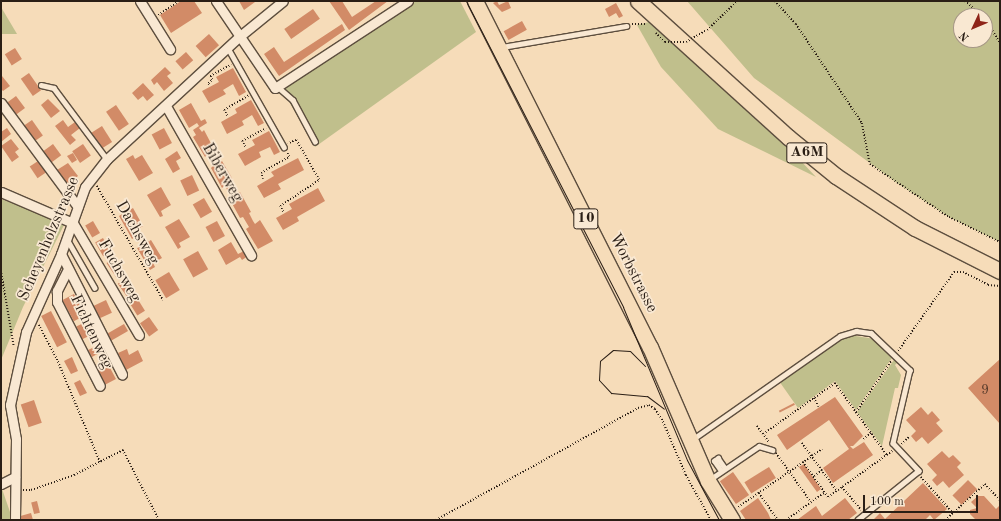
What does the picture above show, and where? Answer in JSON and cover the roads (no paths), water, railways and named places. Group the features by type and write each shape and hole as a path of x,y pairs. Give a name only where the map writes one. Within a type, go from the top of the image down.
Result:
{"main road":[{"name":"Worbstrasse","path":"475,1 650,346 689,441 708,481 730,517"},
{"name":"A6M","path":"638,1 788,137 836,176 1000,281"},
{"name":"A6M","path":"647,1 792,133 844,175 918,223 1000,265"}],"street":[{"path":"140,1 170,49"},
{"path":"216,1 276,87 408,1"},
{"name":"Scheyenholzstrasse","path":"15,520 16,439 10,404 26,332 33,313 61,254 85,187 107,159 240,36 283,1"},
{"path":"1,103 78,207"},
{"name":"Biberweg","path":"166,106 252,255"},
{"path":"1,192 72,223"},
{"name":"Fuchsweg","path":"72,223 139,335"},
{"name":"Fichtenweg","path":"61,254 122,374"},
{"name":"Fichtenweg","path":"68,268 57,291 57,302 100,386"},
{"path":"1,484 15,477"}],"lane":[{"path":"499,48 626,26"},
{"path":"228,48 284,147"},
{"path":"41,85 54,88 107,159"},
{"path":"276,87 293,100 316,140"},
{"path":"67,238 95,288"},
{"path":"689,441 845,333 856,331 871,333 896,355 910,372 893,443 917,472 858,520"},
{"path":"708,481 758,446 772,449"},
{"path":"716,460 723,470"}],"tram line":[{"path":"466,1 623,307 687,460 719,520"},
{"path":"645,366 630,351 613,350 600,361 599,380 611,393 647,396 664,409"}]}
